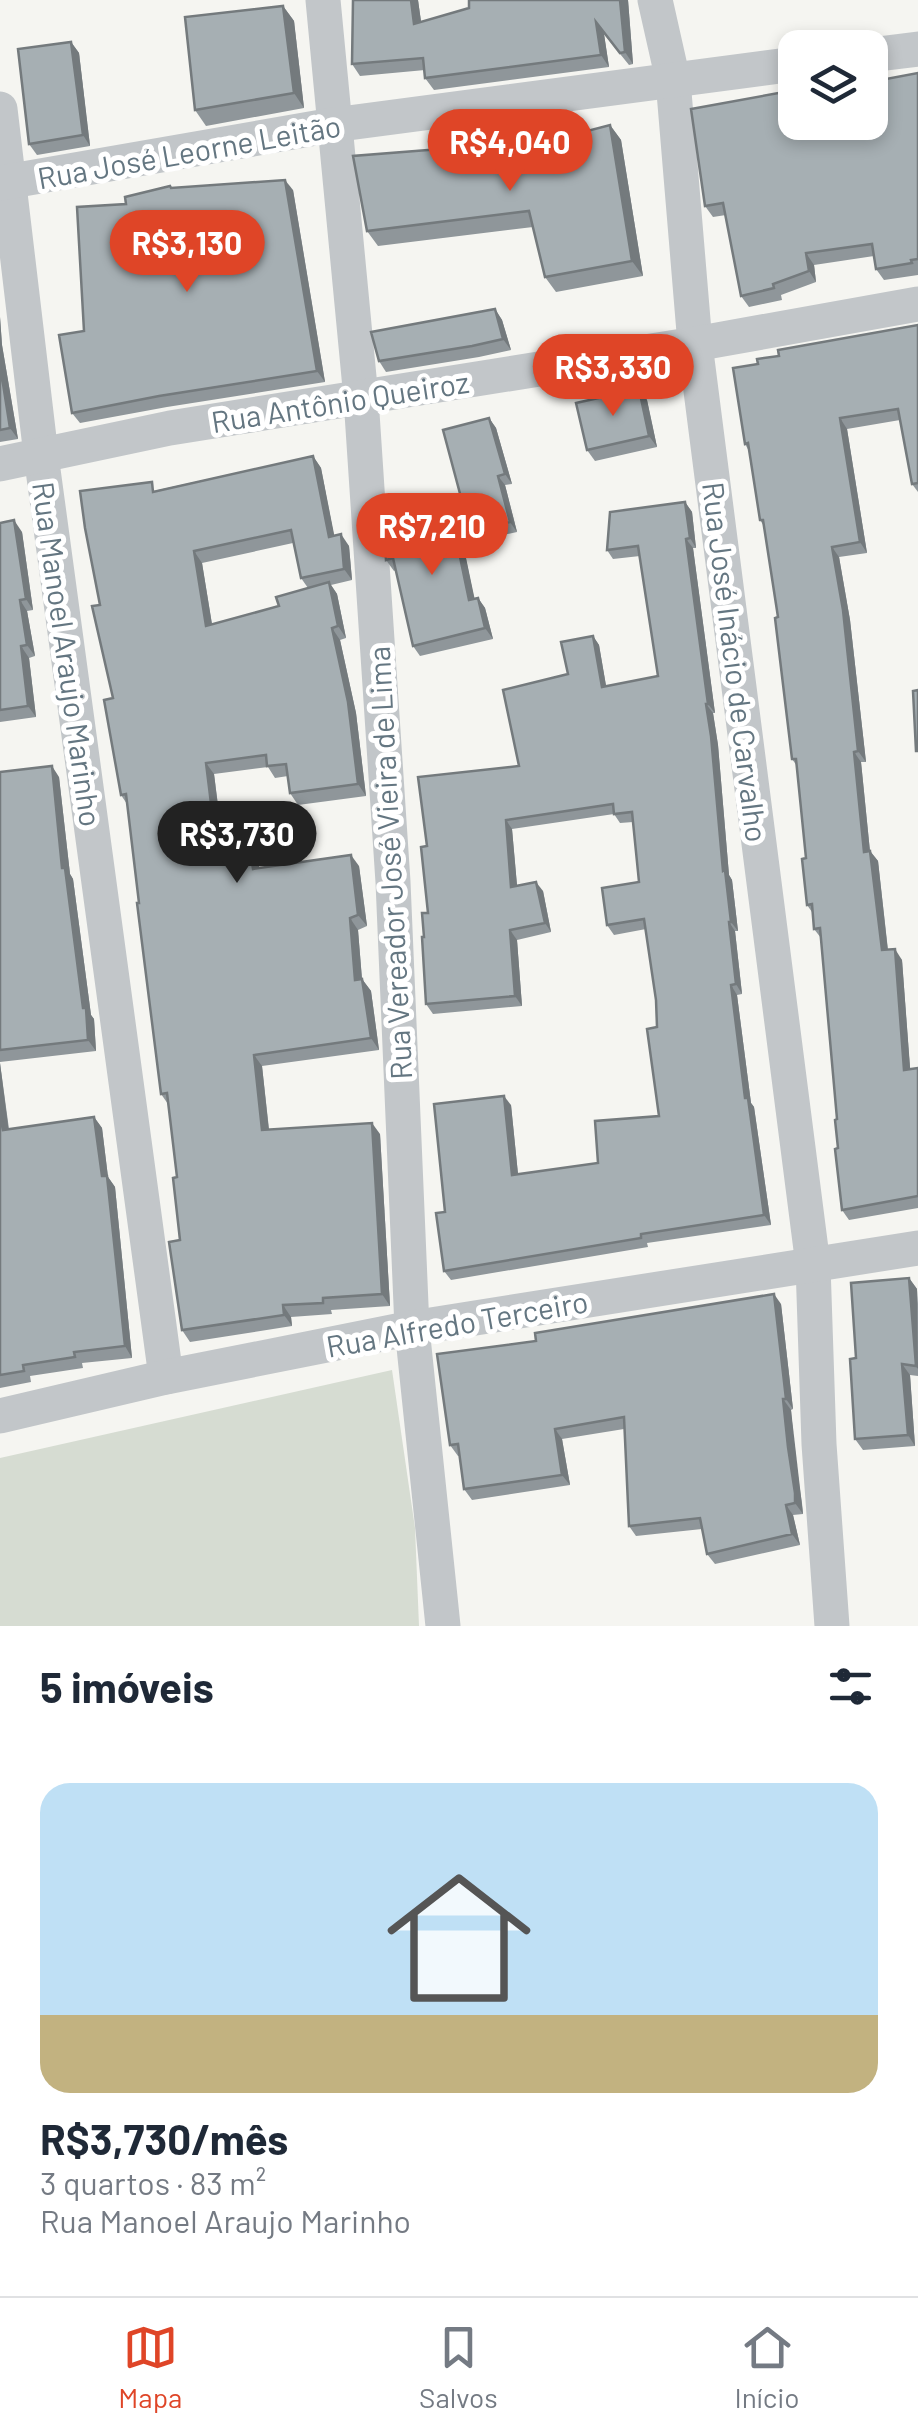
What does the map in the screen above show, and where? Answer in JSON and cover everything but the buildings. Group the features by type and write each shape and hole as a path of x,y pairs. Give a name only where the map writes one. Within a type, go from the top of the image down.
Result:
{"street":[{"name":"Rua Vereador José Vieira de Lima","path":"323,0 361,398 394,882 412,1328 443,1626"},
{"name":"Rua José Inácio de Carvalho","path":"655,0 672,80 695,344 813,1265 819,1444 832,1626"},
{"path":"888,52 918,48"},
{"name":"Rua José Leorne Leitão","path":"4,182 333,125 778,66"},
{"name":"Rua Manoel Araujo Marinho","path":"0,109 4,182 166,1377"},
{"name":"Rua Antônio Queiroz","path":"0,464 170,428 918,304"},
{"name":"Rua Alfredo Terceiro","path":"0,1416 166,1377 412,1328 918,1248"}],"shaded area":[{"path":"392,1370 415,1528 419,1626 0,1626 0,1458"}]}
